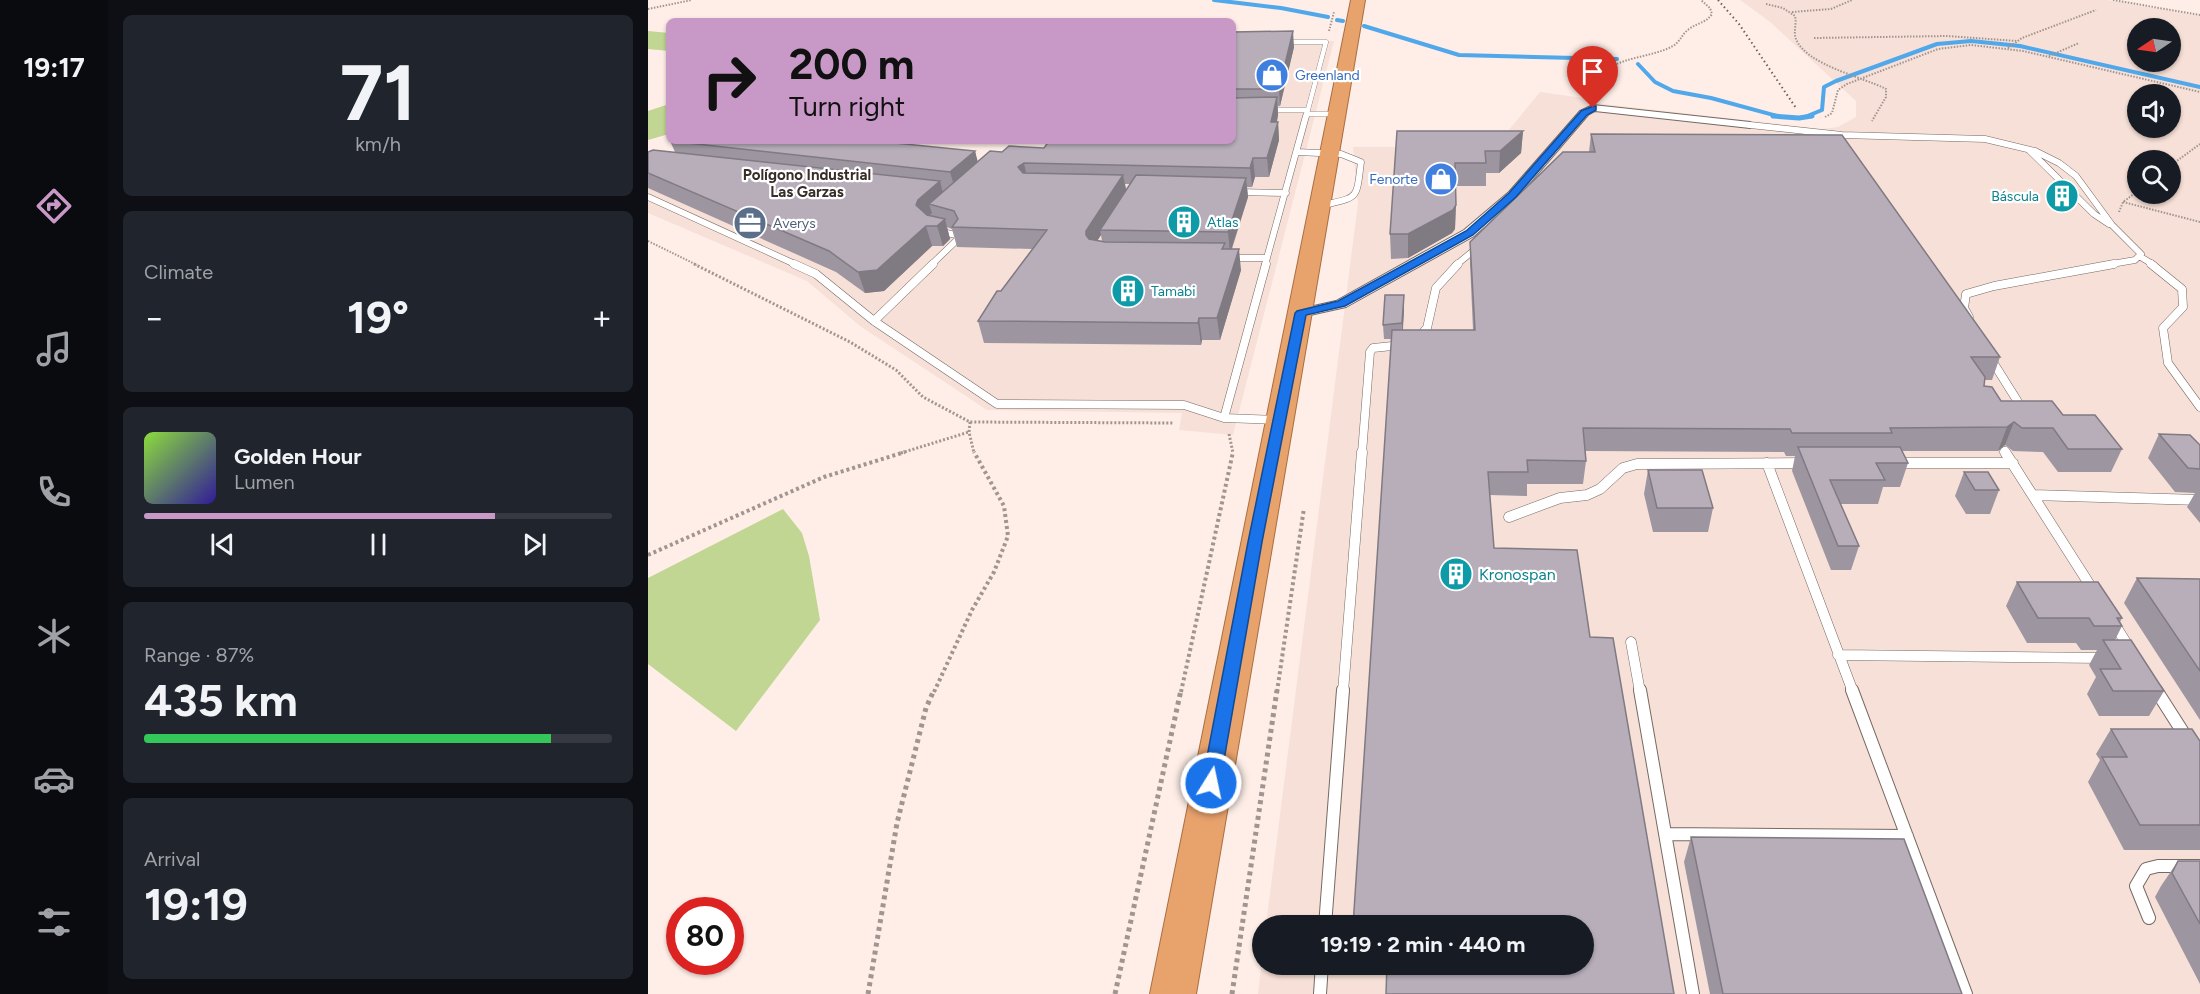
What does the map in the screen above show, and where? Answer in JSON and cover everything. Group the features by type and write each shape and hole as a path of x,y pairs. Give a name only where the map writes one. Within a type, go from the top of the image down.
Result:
{"highway":[{"path":"1173,994 1337,114 1346,5"}],"street":[{"path":"1301,313 1341,304 1469,233 1513,195 1584,113 1593,108 1750,125"}],"lane":[{"path":"1224,418 1326,42 1280,42"},
{"path":"1254,110 1337,114"},
{"path":"1750,125 1832,135 1983,138 2028,148 2061,164 2073,173 2086,186 2113,227"},
{"path":"1976,329 1964,308 1966,294 1994,286 2135,260 2141,254 2133,243 2094,214 2028,148"},
{"path":"1297,152 1330,153"},
{"path":"1228,191 1286,193"},
{"path":"648,197 816,274 874,321 997,404 1184,405 1224,418 1279,420"},
{"path":"874,321 958,240 956,235 929,228"},
{"path":"1326,915 1370,352 1373,348 1415,342 1427,328 1436,288 1451,270 1488,237"},
{"path":"2139,256 2161,270 2182,289 2182,307 2163,328 2168,363 2200,407"},
{"path":"1222,258 1267,258"},
{"path":"1987,350 1994,367 2022,402 2007,402"},
{"path":"2005,451 2099,600"},
{"path":"1767,463 1966,994"},
{"path":"1509,518 1560,498 1587,495 1600,489 1623,468 1637,464 1814,463"},
{"path":"1884,463 2013,464"},
{"path":"2033,495 2200,500"},
{"path":"2105,610 2136,658 2124,658"},
{"path":"1631,642 1694,994"},
{"path":"1838,656 2112,658"},
{"path":"2147,676 2194,750"},
{"path":"1665,834 1907,837"},
{"path":"2149,918 2136,886 2146,869 2158,866 2200,866"},
{"path":"1320,994 1321,975"}],"path":[{"path":"648,9 692,0"},
{"path":"1593,108 1591,91 1597,78 1611,68 1637,56 1667,49 1677,44 1686,31 1708,22 1712,14 1710,8 1701,0"},
{"path":"1766,4 1791,12 1833,8 1843,6 1852,0"},
{"path":"2113,0 2200,15"},
{"path":"1326,42 1346,5"},
{"path":"2009,47 2015,42 2096,10"},
{"path":"1791,12 1797,24 1793,32 1794,40 1805,52 1886,89 1886,97 1873,120 1864,127 1832,135"},
{"path":"1814,38 1947,36 2015,42"},
{"path":"2050,56 2079,43"},
{"path":"1820,120 1832,113 1838,90 1861,77 1947,46 2009,47 2200,92"},
{"path":"2181,158 2200,144"},
{"path":"2113,227 2123,202 2127,199"},
{"path":"2123,202 2200,222"},
{"path":"648,242 850,342 896,370 923,397 970,422 1153,424 1184,422"},
{"path":"1115,994 1234,449 1224,418"},
{"path":"868,994 897,823 926,708 972,610 994,572 1008,536 1004,506 974,453 969,432 970,422"},
{"path":"648,555 824,477 969,432"},
{"path":"1232,994 1304,508"}],"shaded area":[{"path":"1740,0 2107,0 2200,16 2200,994 1258,994 1260,975 1594,975 1594,915 1267,915 1358,203 1353,147 1397,147 1490,153 1540,92 1583,98 1603,104 1823,129 1838,127 1856,117 1856,101 1769,21"},
{"path":"1334,41 1233,435 1179,430 1182,413 987,410 860,326 807,281 648,213 648,162 692,144 815,144 1013,164 1204,144 1236,144 1236,42"}],"green space":[{"path":"648,31 666,33 666,51 648,49"},
{"path":"666,105 666,135 648,140 648,111"},
{"path":"783,509 802,533 809,556 820,620 736,731 648,664 648,578"}],"building":[{"path":"1293,31 1279,89 1236,89 1236,32"},
{"path":"1277,97 1271,122 1278,122 1267,158 1253,158 1250,168 1024,163 1018,167 1023,173 1123,175 1086,231 1089,239 1105,242 1225,243 1222,249 1239,249 1217,318 1199,318 1198,323 978,321 997,291 1001,291 1047,230 952,227 958,219 954,211 929,204 990,151 1002,152 1009,146 1044,148 1047,144 1236,144 1236,98"},
{"path":"1397,131 1523,131 1500,151 1485,151 1486,163 1455,163 1456,205 1453,210 1408,234 1390,234"},
{"name":"Kronospan","path":"1591,134 1842,135 2000,357 1971,357 1985,377 1984,386 1992,387 2001,401 2052,401 2063,415 2095,415 2122,449 2068,449 2053,428 2022,428 2014,422 2007,427 1890,428 1892,433 1792,433 1790,429 1583,428 1586,461 1527,460 1528,472 1488,472 1494,548 1577,550 1590,637 1613,638 1674,994 1386,994 1387,975 1594,975 1594,915 1354,915 1392,330 1475,330 1470,242 1563,152 1595,152"},
{"path":"697,144 905,144 975,151 950,172"},
{"path":"653,150 940,181 918,200 916,205 927,215 945,219 937,226 926,226 877,270 858,272 829,251 648,173 648,152"},
{"path":"1136,175 1246,178 1228,232 1100,230"},
{"path":"1385,295 1404,295 1402,323 1383,325"},
{"path":"2159,434 2190,435 2200,445 2200,469 2188,468"},
{"path":"1798,447 1900,447 1908,463 1876,463 1885,480 1830,480 1859,546 1838,546"},
{"path":"1648,470 1702,470 1713,508 1657,508"},
{"path":"1964,472 1988,472 1999,490 1975,490"},
{"path":"2137,578 2200,579 2200,671"},
{"path":"2017,582 2098,582 2122,618 2117,618 2122,626 2094,626 2089,618 2038,618"},
{"path":"2103,640 2131,640 2164,691 2113,691 2100,669 2121,669"},
{"path":"2111,729 2192,729 2200,741 2200,825 2140,825 2102,757 2127,757"},
{"path":"1691,837 1904,839 1962,994 1723,994"},
{"path":"2178,861 2200,861 2200,924 2172,873"}],"waterway":[{"path":"1214,0 1281,8 1328,17"},
{"path":"1337,20 1343,21"},
{"path":"1364,26 1459,55 1617,59"},
{"path":"1805,117 1822,110 1824,87 1836,81 1937,44 1971,41 2020,46 2200,87"},
{"path":"1638,64 1655,82 1673,91 1711,98 1779,116"},
{"path":"1773,116 1779,116"},
{"path":"1779,116 1799,118 1812,116"}],"railway":[{"path":"1718,0 1739,24 1796,108"}],"place":[{"name":"Greenland","path":"1272,75"},
{"name":"Fenorte","path":"1441,179"},
{"name":"Báscula","path":"2062,196"},
{"name":"Atlas","path":"1184,222"},
{"name":"Averys","path":"750,223"},
{"name":"Tamabi","path":"1128,291"},
{"name":"Kronospan","path":"1456,574"}],"district":[{"name":"Polígono Industrial Las Garzas","path":"807,184"}],"route":[{"path":"1211,783 1255,542 1301,313 1341,304 1469,233 1513,195 1584,113 1593,108"}]}
